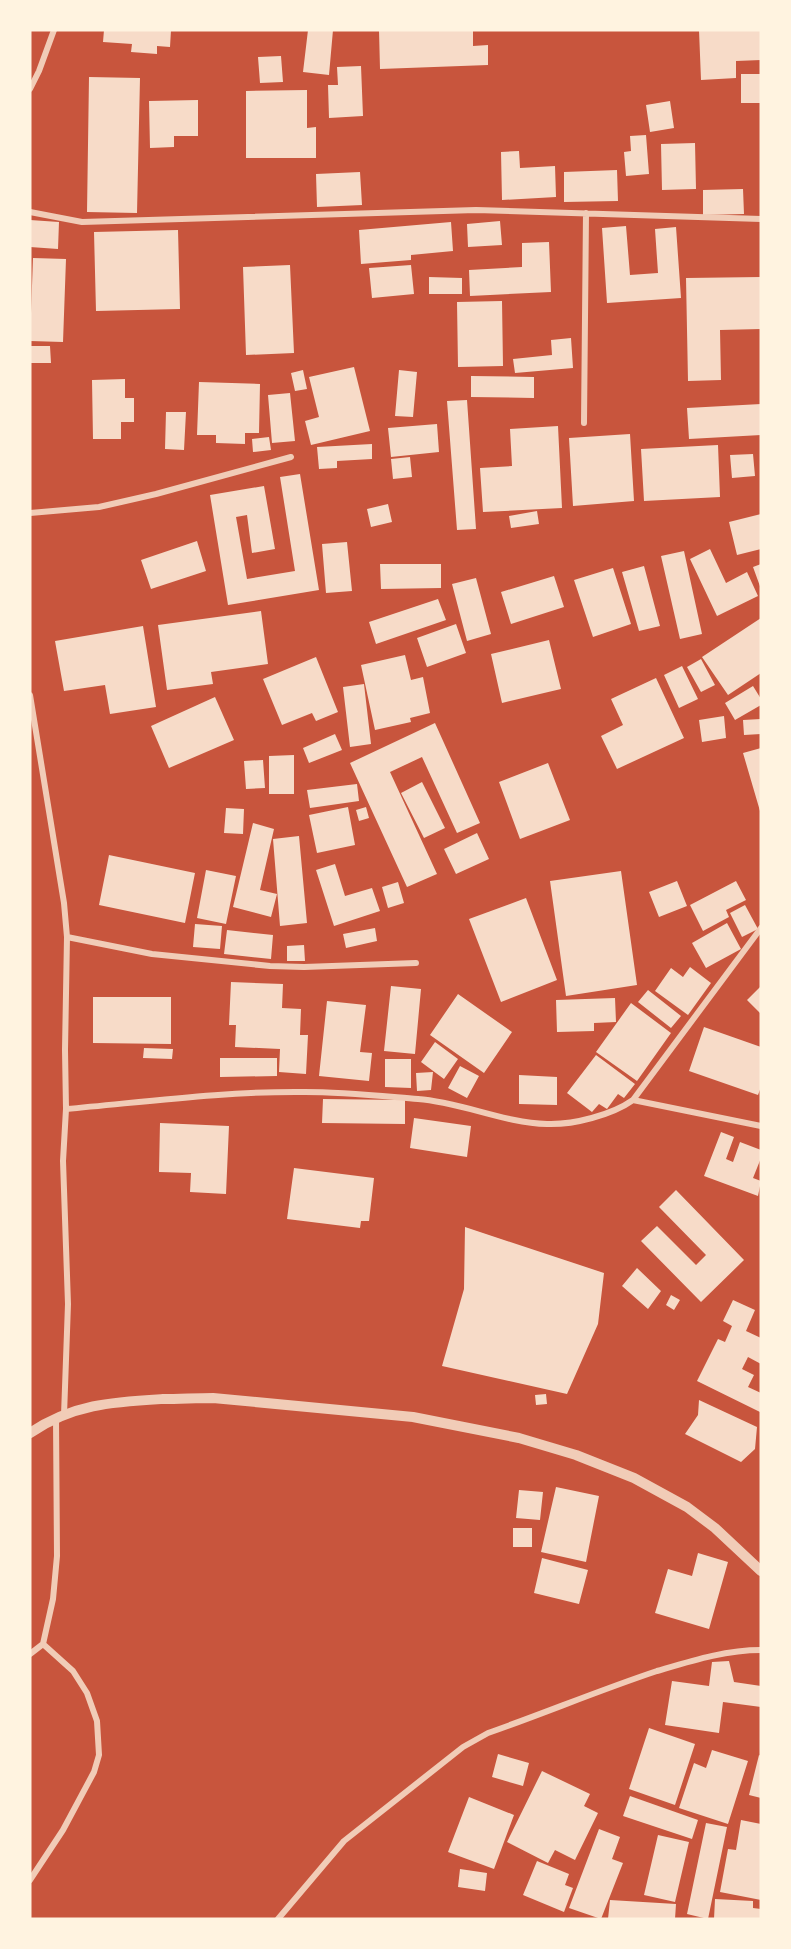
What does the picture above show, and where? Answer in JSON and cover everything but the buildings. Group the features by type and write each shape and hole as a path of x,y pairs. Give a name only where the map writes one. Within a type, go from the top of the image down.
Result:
{"street":[{"path":"30,89 54,30"},
{"path":"30,212 82,222 476,210 761,219"},
{"path":"584,423 586,213"},
{"path":"30,513 99,507 291,457"},
{"path":"30,695 64,903 67,937 66,1109 63,1161 68,1304 60,1417 57,1556 52,1599 43,1644 30,1654"},
{"path":"66,1109 244,1093 308,1092 422,1099 523,1122 547,1124 562,1124 603,1114 625,1106 633,1100 761,928"},
{"path":"67,937 152,954 270,966 416,963"},
{"path":"633,1100 761,1126"},
{"path":"30,1433 60,1417 120,1401 185,1398 213,1398 413,1417 519,1438 576,1455 634,1478 687,1507 715,1528 761,1571"},
{"path":"30,1881 63,1830 94,1773 99,1755 97,1721 87,1693 73,1671 43,1644"},
{"path":"278,1919 344,1841 388,1804 477,1739 617,1684 658,1671 722,1653 761,1650"}]}
